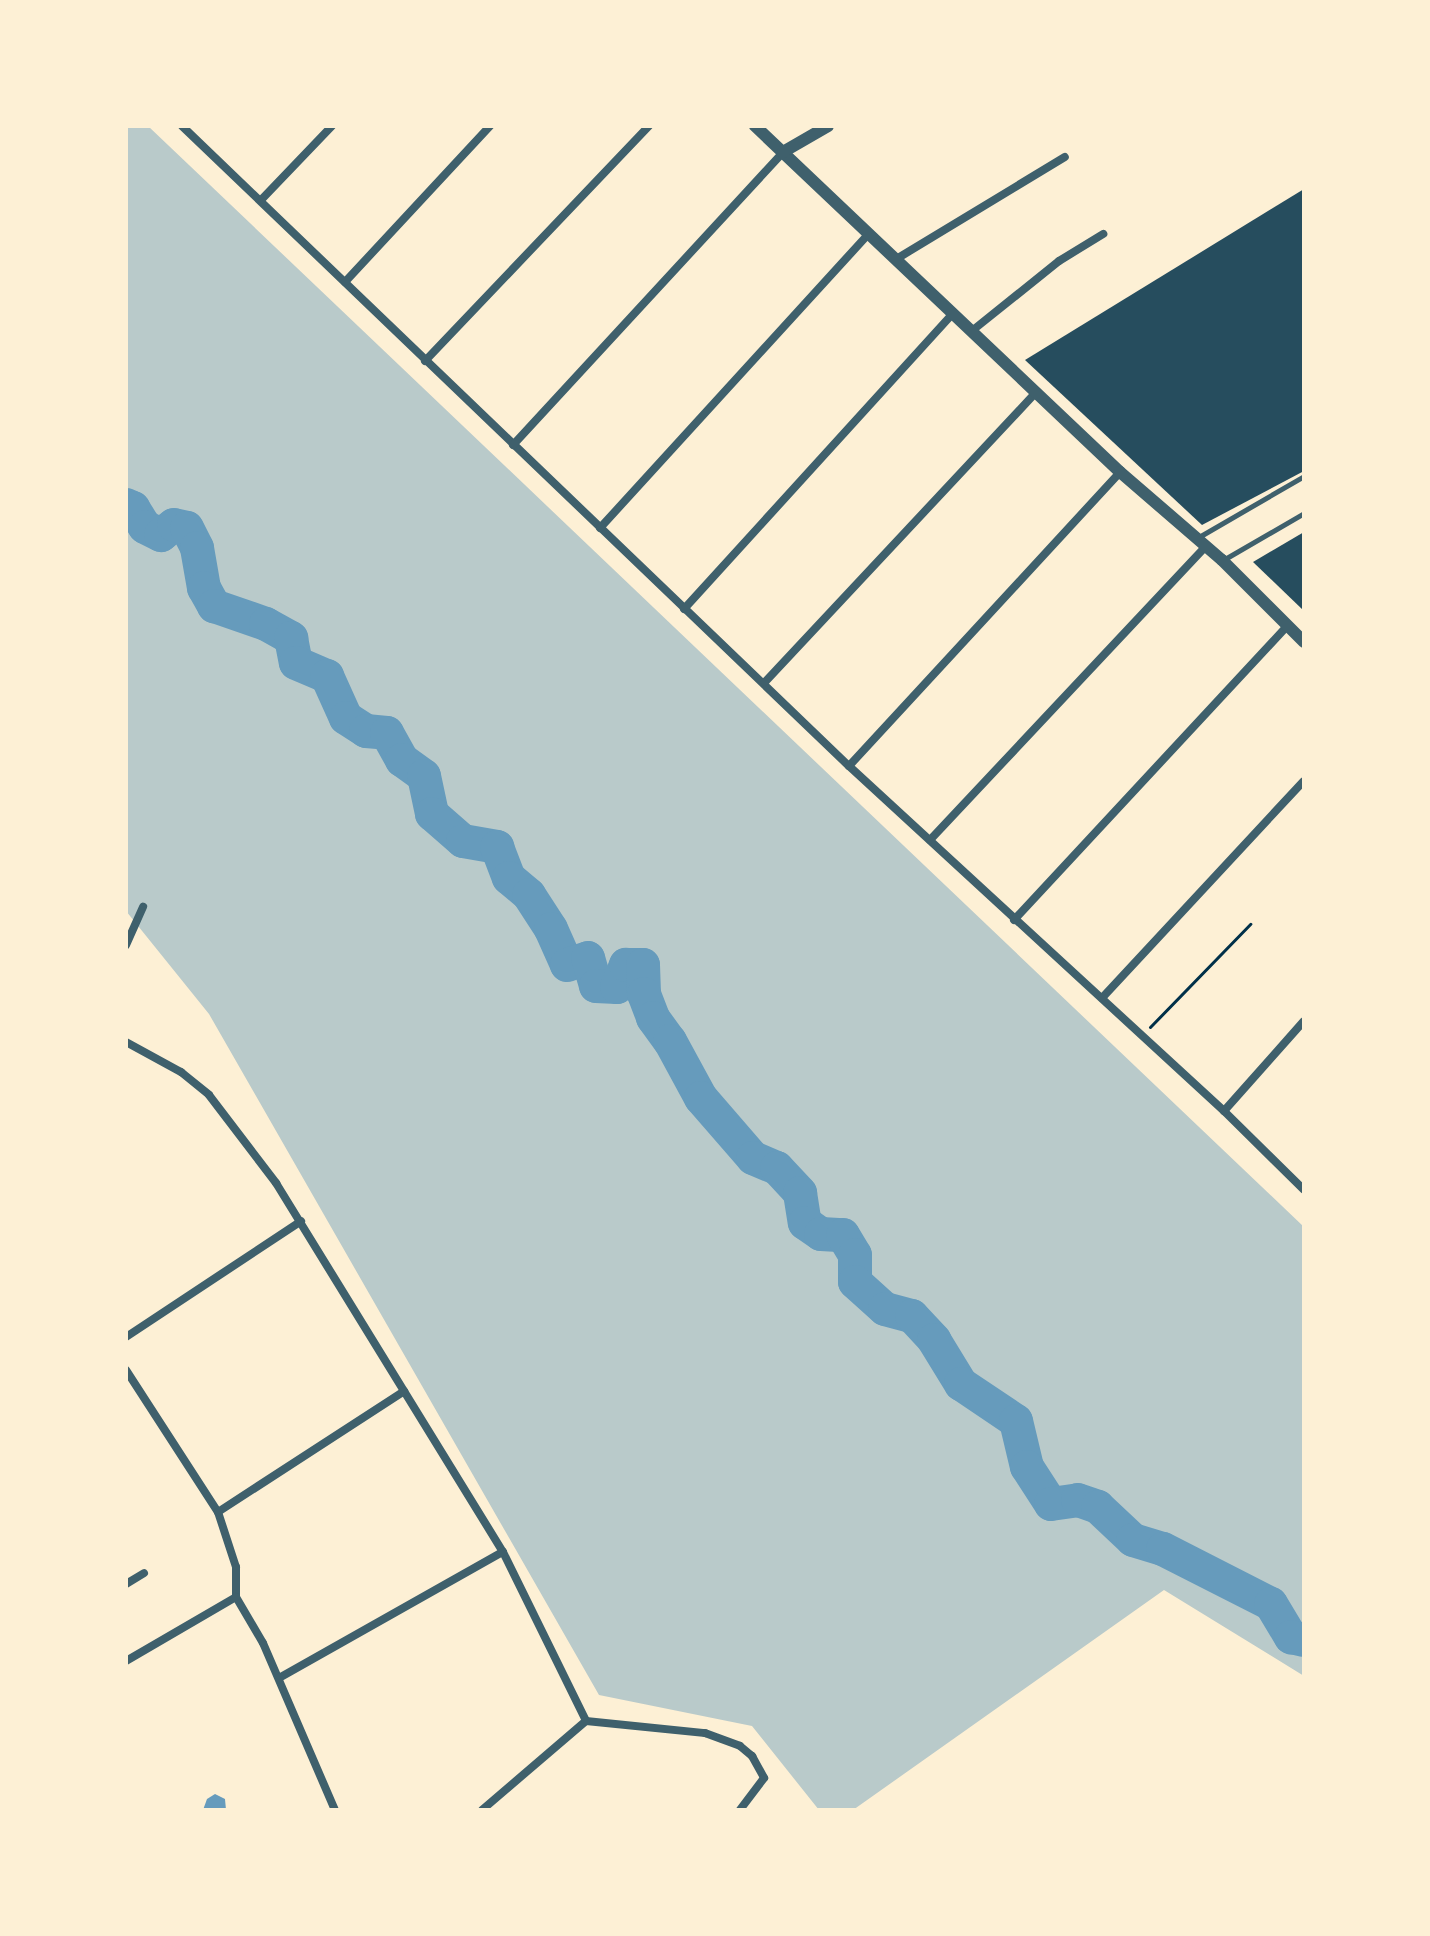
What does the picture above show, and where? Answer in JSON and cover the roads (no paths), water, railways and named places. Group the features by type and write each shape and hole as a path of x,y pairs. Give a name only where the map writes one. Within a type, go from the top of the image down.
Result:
{"street":[{"path":"182,126 262,199 425,361 684,609 765,682 849,766 1224,1111 1304,1190"},
{"path":"262,199 332,126"},
{"path":"345,282 490,126"},
{"path":"425,361 649,126"},
{"path":"755,126 898,258 1120,472 1222,560 1304,642"},
{"path":"513,445 783,152 828,126"},
{"path":"898,258 1065,157"},
{"path":"600,528 869,233"},
{"path":"973,330 1059,261 1103,234"},
{"path":"684,609 954,312"},
{"path":"765,682 1035,393"},
{"path":"849,766 1120,472"},
{"path":"930,840 1202,542"},
{"path":"1014,920 1287,626"},
{"path":"1102,998 1304,781"},
{"path":"126,945 143,907"},
{"path":"1224,1111 1304,1021"},
{"path":"126,1042 181,1072 209,1095 301,1221 503,1552 586,1721"},
{"path":"126,1337 301,1221"},
{"path":"126,1370 218,1512 236,1567 236,1597 279,1678 335,1810"},
{"path":"218,1512 404,1391"},
{"path":"279,1678 503,1552"},
{"path":"126,1584 144,1573"},
{"path":"126,1661 236,1597"},
{"path":"482,1810 586,1721 705,1733 740,1746 752,1756 764,1778 740,1810"}],"lane":[{"path":"1202,542 1304,476"},
{"path":"1222,560 1304,513"}],"water":[{"path":"215,1794 225,1799 226,1810 203,1810 207,1799"}],"waterway":[{"path":"126,505 133,508 145,527 161,535 174,525 187,528 197,548 204,588 214,606 266,624 291,638 296,663 327,676 346,718 366,731 387,733 402,760 424,776 432,814 463,841 497,847 509,878 529,895 551,929 567,965 588,958 596,986 617,987 626,965 643,965 644,994 653,1018 670,1041 701,1098 753,1158 777,1168 800,1193 805,1223 821,1234 843,1235 855,1255 855,1282 885,1309 912,1316 934,1340 961,1384 1016,1421 1027,1467 1051,1504 1078,1500 1098,1507 1133,1540 1163,1549 1271,1604 1291,1637 1304,1640"}]}
